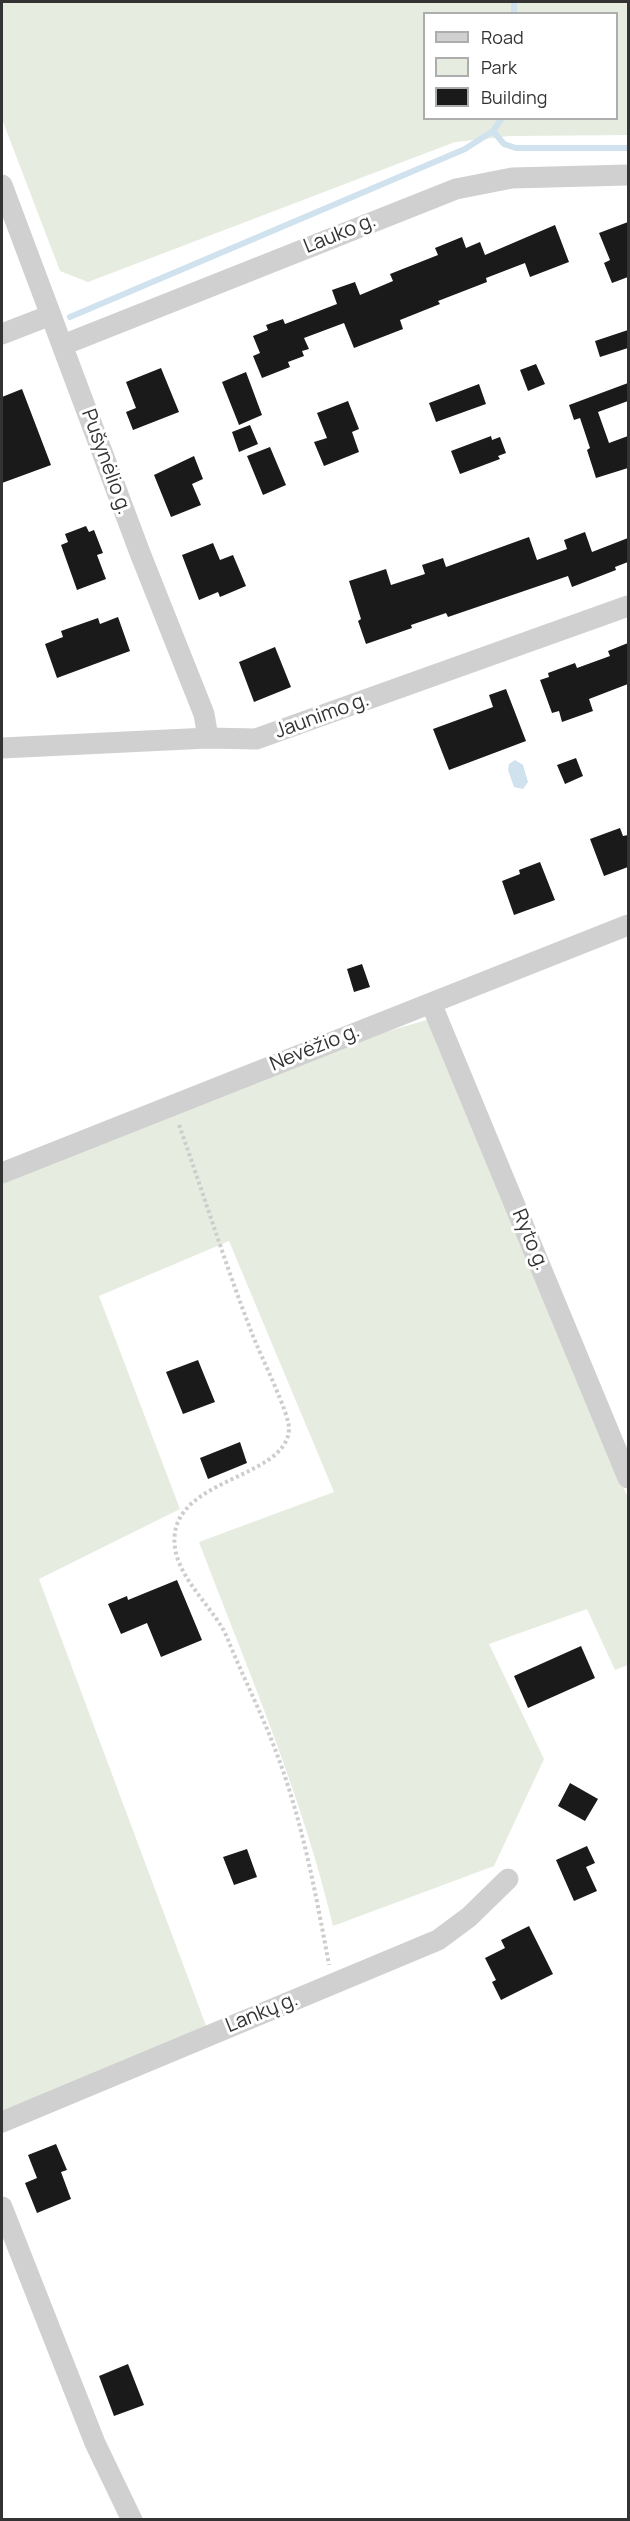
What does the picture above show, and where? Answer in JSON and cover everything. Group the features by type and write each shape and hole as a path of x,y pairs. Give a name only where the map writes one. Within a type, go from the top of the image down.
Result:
{"street":[{"name":"Lauko g.","path":"63,345 456,189 512,178 628,175"},
{"name":"Pušynėlio g.","path":"2,185 140,553 204,714 208,738"},
{"path":"2,334 51,315"},
{"name":"Jaunimo g.","path":"2,748 208,738 243,741 272,735 628,606"},
{"name":"Nevėžio g.","path":"2,1173 628,925"},
{"name":"Ryto g.","path":"431,1003 628,1478"},
{"name":"Lankų g.","path":"2,2122 438,1940 469,1917 508,1879"},
{"path":"2,2207 95,2443 132,2520"}],"path":[{"path":"172,1105 252,1334 287,1415 290,1430 284,1445 269,1458 190,1503 180,1517 175,1535 176,1554 195,1589 222,1627 278,1758 312,1870 333,1983"}],"green space":[{"path":"2,2 628,2 628,135 510,136 455,142 88,282 60,271 2,119"},
{"path":"430,1019 628,1498 628,1665 615,1670 587,1609 489,1644 544,1759 494,1866 333,1926 290,1780 199,1542 334,1492 229,1241 99,1296 180,1509 39,1579 211,2039 2,2112 2,1173 341,1045"}],"water":[{"path":"515,760 523,765 528,782 523,789 514,787 508,770 509,764"}],"building":[{"path":"628,222 628,277 612,283 604,263 610,260 599,233"},
{"path":"555,225 569,262 530,277 525,263 486,278 487,282 438,301 440,304 400,320 403,329 354,348 344,323 304,338 309,349 302,351 304,356 288,362 290,367 262,378 253,356 260,353 253,336 268,330 266,325 283,319 285,324 337,304 332,290 355,282 360,295 393,281 390,274 438,255 435,248 462,237 466,248 480,242 485,255"},
{"path":"628,330 628,348 600,357 595,341"},
{"path":"536,364 545,384 528,391 520,370"},
{"path":"161,368 179,412 133,430 126,412 136,408 126,382"},
{"path":"246,372 262,415 239,425 222,382"},
{"path":"628,383 628,401 598,412 609,443 628,436 628,468 596,478 587,450 590,448 580,418 574,420 569,405"},
{"path":"479,384 486,404 436,422 429,403"},
{"path":"22,389 51,465 2,483 2,397"},
{"path":"348,401 359,429 352,432 359,452 324,466 314,442 327,438 317,413"},
{"path":"250,425 258,444 239,452 232,432"},
{"path":"491,436 492,440 500,437 506,453 498,456 500,459 460,474 451,451"},
{"path":"270,447 286,485 263,495 247,456"},
{"path":"194,456 203,479 192,484 201,505 171,517 154,475"},
{"path":"86,526 89,532 94,530 103,553 97,555 106,579 77,590 61,545 68,542 65,534"},
{"path":"585,532 592,552 628,538 628,562 615,567 616,570 572,587 568,576 448,617 446,613 366,644 349,581 386,569 391,585 425,574 422,565 443,558 446,567 529,537 537,560 567,549 564,540"},
{"path":"213,543 220,560 233,555 246,586 220,597 218,592 199,600 182,555"},
{"path":"118,617 130,651 57,678 45,644 63,637 61,631 98,618 100,624"},
{"path":"628,643 628,684 589,699 593,711 562,722 559,711 552,713 540,680 549,677 548,673 575,663 577,668 610,656 608,651"},
{"path":"275,647 291,687 254,702 239,662"},
{"path":"506,689 526,741 449,770 433,729 493,707 489,695"},
{"path":"576,758 583,776 565,784 557,765"},
{"path":"620,828 623,836 628,835 628,867 604,876 590,839"},
{"path":"540,862 555,900 514,915 502,881 520,874 519,870"},
{"path":"362,964 370,987 354,992 347,969"},
{"path":"198,1360 215,1402 183,1414 166,1372"},
{"path":"240,1442 247,1463 208,1479 200,1458"},
{"path":"177,1580 202,1640 161,1657 147,1623 121,1634 108,1604 127,1596 128,1600"},
{"path":"581,1646 595,1678 528,1708 514,1676"},
{"path":"570,1783 598,1799 585,1821 558,1806"},
{"path":"587,1846 595,1863 586,1867 597,1891 574,1901 556,1860"},
{"path":"247,1849 257,1877 234,1885 223,1857"},
{"path":"529,1926 553,1974 501,2000 492,1982 496,1980 485,1958 505,1948 501,1940"},
{"path":"56,2144 67,2170 61,2172 71,2199 37,2213 25,2183 37,2178 28,2155"},
{"path":"128,2364 144,2405 114,2416 99,2376"}],"waterway":[{"path":"514,2 514,12"},
{"path":"70,317 465,149 493,131 501,120"},
{"path":"493,131 504,144 516,148 628,148"}]}
